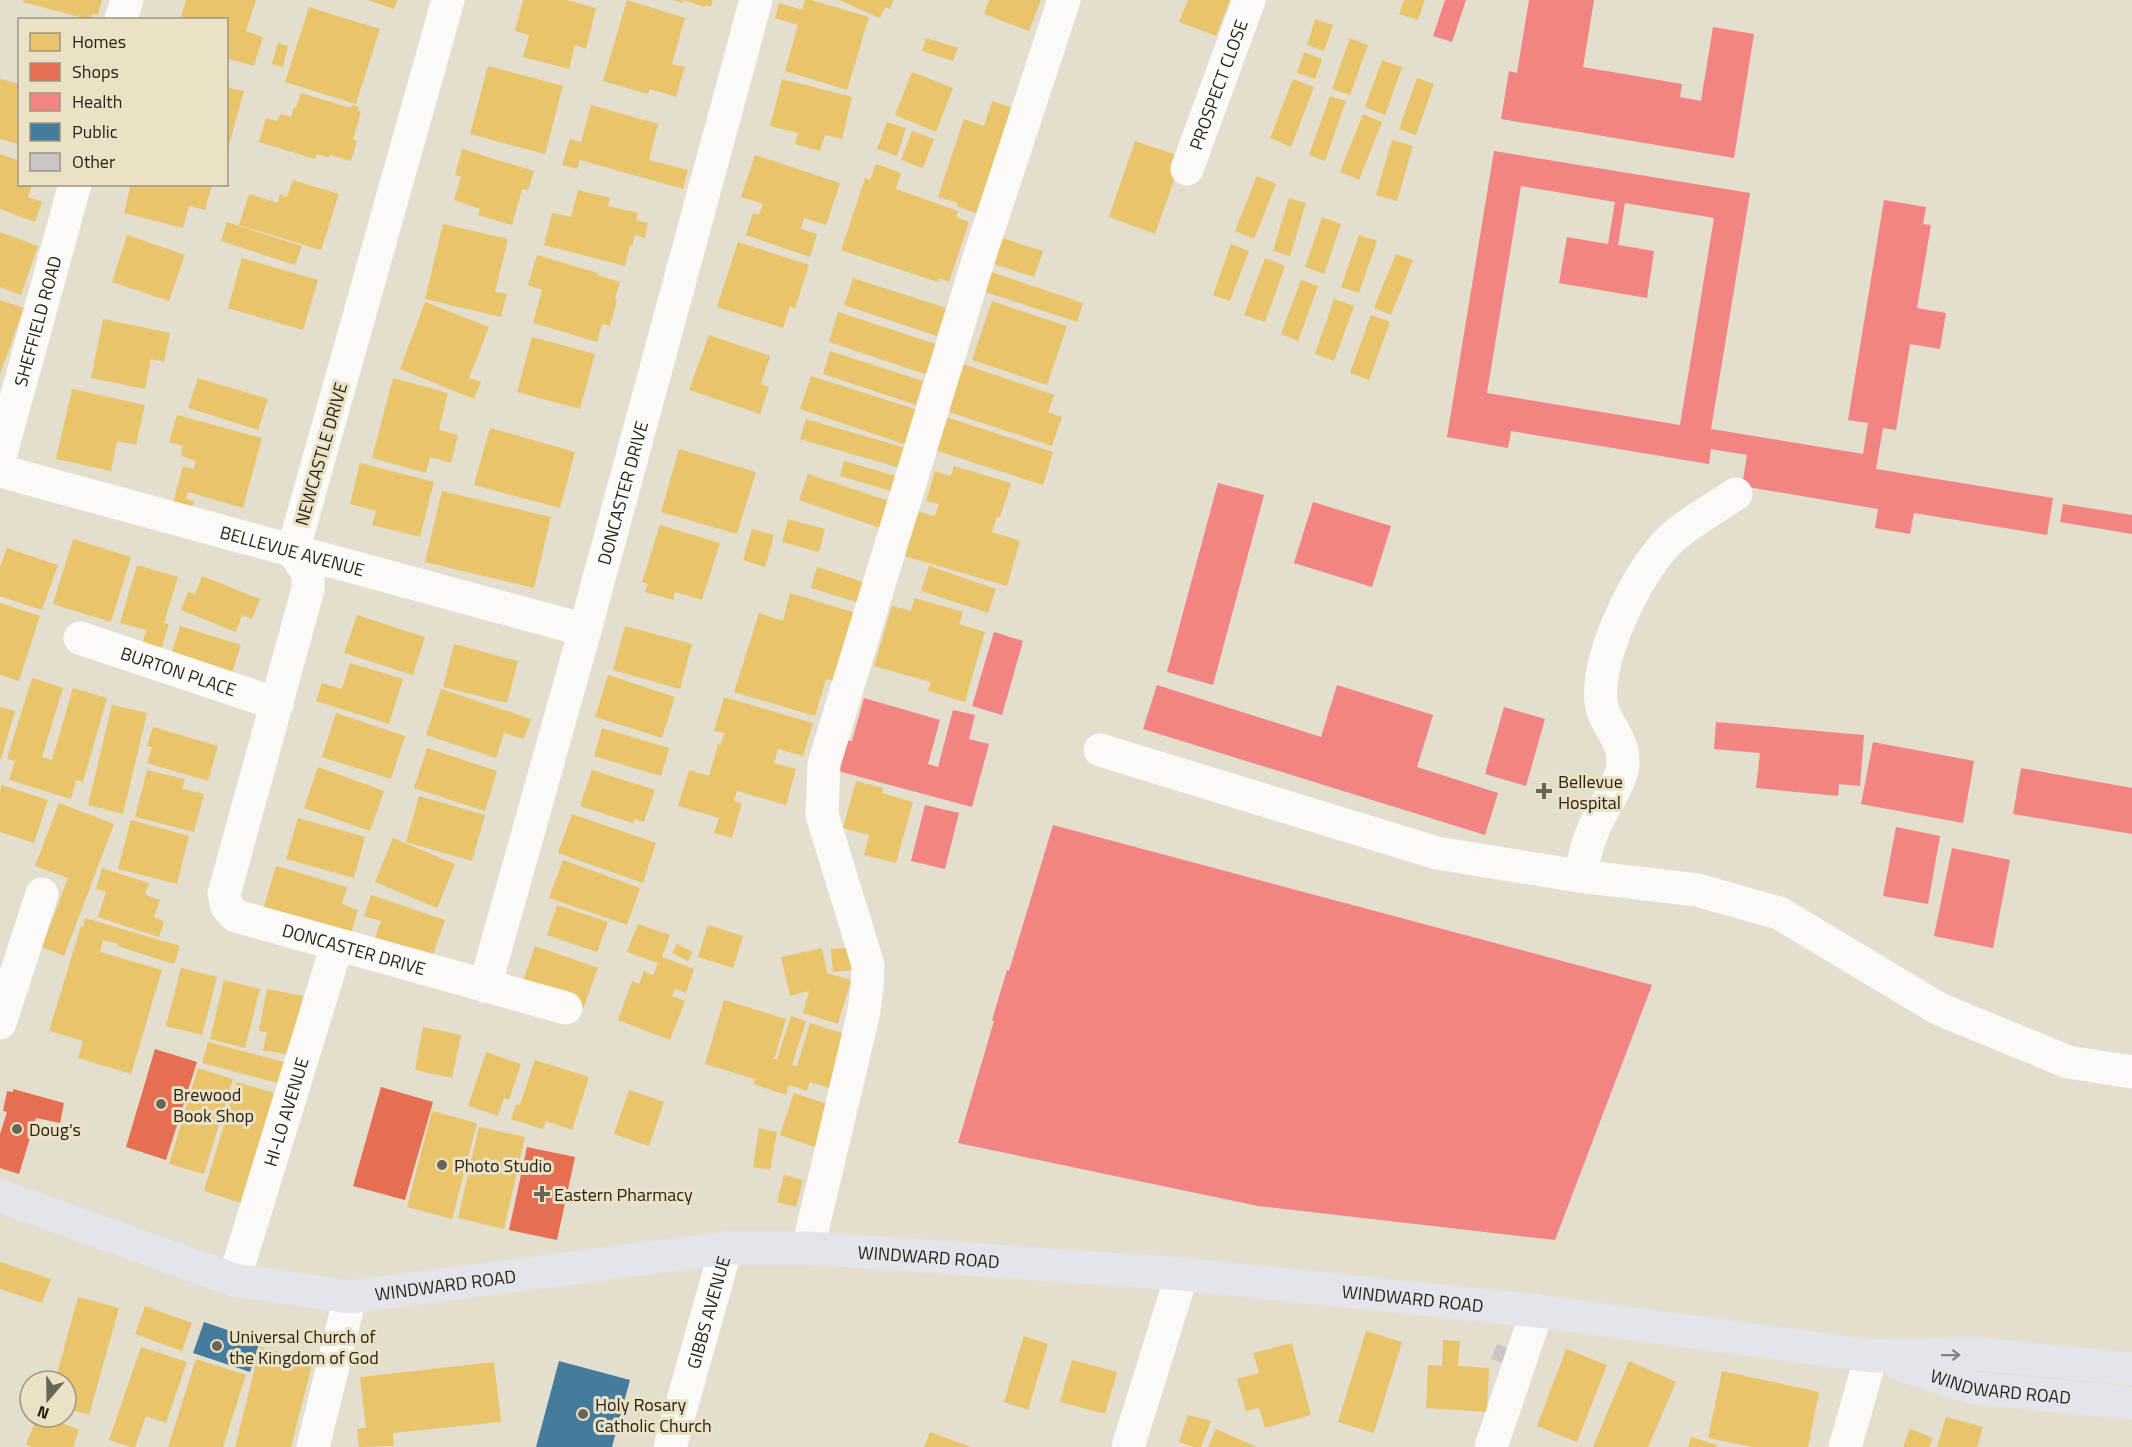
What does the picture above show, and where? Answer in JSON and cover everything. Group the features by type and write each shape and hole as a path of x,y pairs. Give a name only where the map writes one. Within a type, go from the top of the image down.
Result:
{"main road":[{"name":"WINDWARD ROAD","path":"0,1196 234,1280 350,1297 726,1248 808,1248 1182,1274 1537,1311 1871,1356 1979,1354 2132,1369"},
{"name":"WINDWARD ROAD","path":"1871,1356 1973,1388 2132,1403"}],"street":[{"path":"122,18 127,0"},
{"name":"NEWCASTLE DRIVE","path":"227,907 224,894 308,589 308,573 293,551 448,0"},
{"name":"DONCASTER DRIVE","path":"485,986 585,630 756,0"},
{"path":"808,1248 863,1016 868,965 822,815 824,764 978,261 1064,0"},
{"name":"PROSPECT CLOSE","path":"1187,169 1249,0"},
{"name":"SHEFFIELD ROAD","path":"0,457 74,186"},
{"name":"BELLEVUE AVENUE","path":"0,471 585,630"},
{"path":"1580,876 1593,828 1618,780 1623,763 1620,741 1601,706 1600,688 1623,610 1652,564 1673,537 1736,494"},
{"name":"BURTON PLACE","path":"80,638 277,704"},
{"path":"1100,750 1437,853 1580,876 1697,890 1779,913 1939,1009 2068,1062 2132,1072"},
{"path":"0,1023 42,894"},
{"name":"DONCASTER DRIVE","path":"227,907 236,916 566,1008"},
{"name":"HI-LO AVENUE","path":"234,1280 337,945"},
{"name":"GIBBS AVENUE","path":"670,1447 726,1248"},
{"path":"1128,1447 1182,1274"},
{"path":"313,1447 350,1297"},
{"path":"1491,1447 1537,1311"},
{"path":"1845,1447 1871,1356"}],"building: Homes":[{"path":"24,0 102,0 98,15 92,14 91,18 23,2"},
{"path":"186,0 256,0 246,31 263,37 254,66 228,59 228,18 181,18"},
{"path":"368,0 397,0 394,9"},
{"path":"523,0 567,0 596,8 586,49 575,45 569,69 523,57 529,35 515,31"},
{"path":"627,0 685,18 672,64 685,67 676,97 650,89 648,94 603,81"},
{"path":"684,0 713,0 711,7 705,5 705,7"},
{"path":"805,0 869,17 847,90 785,71 798,25 775,18 779,3 802,10"},
{"path":"839,0 893,0 890,9 885,7 880,18"},
{"path":"989,0 1041,0 1029,31 984,14"},
{"path":"1188,0 1230,0 1216,36 1179,22"},
{"path":"1404,0 1425,0 1418,20 1399,14"},
{"path":"309,7 380,29 356,104 285,82"},
{"path":"1315,19 1333,25 1324,51 1307,45"},
{"path":"926,38 958,48 953,61 922,51"},
{"path":"1350,38 1368,45 1350,95 1332,89"},
{"path":"278,43 288,46 283,67 272,64"},
{"path":"1304,52 1322,59 1315,79 1297,73"},
{"path":"1382,60 1402,67 1385,115 1365,107"},
{"path":"488,66 563,86 545,154 470,134"},
{"path":"912,72 953,88 936,132 895,115"},
{"path":"1417,78 1434,84 1416,135 1399,129"},
{"path":"0,79 18,84 18,144 0,139"},
{"path":"782,79 852,97 842,139 825,135 820,151 795,144 798,133 770,126"},
{"path":"1293,79 1314,87 1291,147 1270,138"},
{"path":"228,87 244,91 228,148"},
{"path":"301,93 351,108 352,105 359,107 358,110 361,112 353,140 357,141 351,161 317,154 315,159 259,142 266,118 278,121 280,114 291,117"},
{"path":"1330,96 1346,101 1325,161 1309,155"},
{"path":"992,101 1016,109 981,215 957,206 958,203 938,197 964,119 984,126"},
{"path":"591,105 658,124 649,160 688,170 683,189 580,160 577,169 562,165 570,139 581,142"},
{"path":"1363,114 1382,122 1359,180 1340,172"},
{"path":"887,122 906,128 897,156 877,149"},
{"path":"912,131 934,139 923,168 901,160"},
{"path":"1392,140 1413,146 1397,201 1376,195"},
{"path":"1135,141 1182,157 1155,234 1109,217"},
{"path":"462,149 534,171 528,190 522,189 512,225 478,215 480,209 454,200 461,177 455,175"},
{"path":"0,154 18,160 18,186 32,186 28,197 42,202 35,222 0,209"},
{"path":"755,155 840,183 826,225 804,218 801,229 817,234 810,257 746,235 753,213 759,215 763,204 741,197"},
{"path":"876,164 901,173 896,189 958,211 956,217 969,222 949,282 939,278 938,282 841,250 865,178 870,180"},
{"path":"1257,176 1276,184 1254,239 1235,231"},
{"path":"293,180 339,194 321,250 239,225 249,194 278,203 280,194 287,197"},
{"path":"131,186 211,186 205,210 189,206 183,228 124,213"},
{"path":"578,190 610,198 608,206 638,213 636,220 648,223 645,238 635,235 625,266 544,245 552,213 571,217"},
{"path":"1289,198 1306,203 1290,256 1273,251"},
{"path":"1322,217 1341,224 1324,274 1305,267"},
{"path":"227,222 302,246 295,265 221,241"},
{"path":"443,224 508,239 495,292 507,294 501,317 425,299"},
{"path":"0,232 38,246 21,295 0,287"},
{"path":"127,235 185,255 169,301 112,282"},
{"path":"1359,235 1377,241 1359,293 1341,287"},
{"path":"999,237 1043,251 1034,277 991,263"},
{"path":"738,242 809,265 795,308 790,306 783,328 717,307"},
{"path":"1231,244 1249,251 1230,301 1213,295"},
{"path":"1396,254 1413,260 1391,315 1374,308"},
{"path":"537,255 620,282 610,326 602,324 597,342 533,323 542,290 528,285"},
{"path":"242,258 318,280 303,330 228,308"},
{"path":"1265,258 1285,266 1265,322 1244,315"},
{"path":"991,272 1083,303 1077,322 985,292"},
{"path":"853,278 946,308 937,336 844,305"},
{"path":"1301,280 1318,286 1298,341 1281,334"},
{"path":"1334,299 1354,306 1334,361 1315,354"},
{"path":"0,300 24,308 0,374"},
{"path":"992,301 1067,326 1047,385 972,360"},
{"path":"425,302 489,327 469,378 481,382 474,399 400,369"},
{"path":"838,312 938,345 928,375 829,342"},
{"path":"1371,315 1390,322 1369,380 1350,373"},
{"path":"103,319 170,333 164,362 151,359 145,389 91,378"},
{"path":"709,335 770,356 761,384 769,387 760,414 689,390"},
{"path":"532,337 595,354 580,409 517,392"},
{"path":"830,351 923,381 916,405 823,374"},
{"path":"957,362 1054,395 1048,412 1062,417 1052,446 949,412"},
{"path":"811,376 918,410 907,445 800,409"},
{"path":"198,378 268,399 258,430 188,408"},
{"path":"393,378 448,393 439,430 458,435 451,463 430,457 426,473 372,458"},
{"path":"72,389 145,405 136,445 117,441 111,471 56,459"},
{"path":"177,415 262,438 243,508 188,492 186,499 194,501 192,508 173,503 183,466 194,469 196,461 181,456 183,446 169,442"},
{"path":"943,416 1053,452 1043,485 932,449"},
{"path":"806,419 906,448 900,468 800,439"},
{"path":"490,428 575,452 560,508 474,485"},
{"path":"679,449 756,472 737,534 661,512"},
{"path":"844,461 899,477 894,492 840,476"},
{"path":"360,463 434,482 420,537 372,525 376,511 350,504"},
{"path":"954,466 1011,483 1000,517 997,517 992,532 1020,541 1007,586 904,556 917,511 935,516 939,504 926,501 935,471 951,476"},
{"path":"808,474 892,502 883,529 799,500"},
{"path":"442,491 551,517 534,588 425,562"},
{"path":"788,519 825,529 819,552 782,542"},
{"path":"660,525 720,543 702,600 675,592 673,600 645,592 648,584 642,582"},
{"path":"752,529 774,535 765,567 743,560"},
{"path":"73,539 131,557 111,622 53,604"},
{"path":"7,548 58,565 42,610 0,596 0,567"},
{"path":"137,565 178,577 164,623 169,624 159,656 141,650 146,630 120,623"},
{"path":"929,566 996,589 988,613 921,591"},
{"path":"817,567 869,584 863,604 811,588"},
{"path":"202,576 260,599 252,619 242,615 236,632 181,610 188,592 195,594"},
{"path":"790,593 856,613 836,682 826,679 815,716 734,692 759,613 783,621"},
{"path":"915,598 963,612 959,624 985,632 965,702 928,691 931,682 874,666 892,606 911,611"},
{"path":"0,603 40,616 19,681 0,675"},
{"path":"357,615 425,637 413,675 344,653"},
{"path":"180,626 241,645 230,679 169,660"},
{"path":"625,626 692,644 680,689 613,670"},
{"path":"454,644 518,661 507,703 443,687"},
{"path":"350,663 403,679 389,724 316,701 322,683 342,689"},
{"path":"608,675 675,697 662,738 595,717"},
{"path":"32,678 63,688 42,757 52,760 73,688 107,698 83,782 76,780 71,799 9,780 15,761 7,759"},
{"path":"441,689 531,719 524,739 504,733 496,758 426,735"},
{"path":"724,697 813,723 803,756 778,749 774,763 796,769 786,805 737,791 734,801 742,803 732,838 714,833 719,818 678,806 689,770 709,776 718,744 721,745 724,733 714,731"},
{"path":"112,705 147,713 123,814 88,805"},
{"path":"0,707 15,711 1,759 0,759"},
{"path":"336,713 405,736 391,779 322,757"},
{"path":"153,727 218,746 208,781 147,763 152,747 147,746"},
{"path":"602,728 669,748 661,776 594,756"},
{"path":"427,748 497,771 485,811 414,788"},
{"path":"318,767 384,791 370,831 304,808"},
{"path":"147,770 185,779 182,789 204,794 194,832 135,817"},
{"path":"592,770 655,790 644,822 635,819 633,823 580,806"},
{"path":"856,781 883,788 882,793 913,802 896,863 864,855 869,835 843,828"},
{"path":"2,785 48,800 34,843 0,832"},
{"path":"419,796 485,815 472,861 406,842"},
{"path":"59,803 114,824 64,956 42,947 68,878 35,866"},
{"path":"572,814 656,843 643,883 558,853"},
{"path":"298,818 365,837 354,878 286,859"},
{"path":"131,820 189,836 177,884 118,869"},
{"path":"393,838 455,864 437,908 375,882"},
{"path":"563,860 640,888 627,925 549,898"},
{"path":"276,866 347,887 342,904 358,910 350,937 263,910"},
{"path":"102,868 149,883 145,895 160,900 154,917 164,921 159,937 98,917 106,892 96,889"},
{"path":"371,895 445,920 431,960 374,940 381,921 364,916"},
{"path":"557,905 608,922 597,952 547,935"},
{"path":"85,918 180,946 174,964 103,940 100,952 162,970 131,1074 78,1058 83,1041 49,1031"},
{"path":"638,924 670,935 662,957 694,969 686,993 675,989 672,996 685,1001 670,1040 618,1020 632,981 639,984 644,971 653,975 658,963 627,952"},
{"path":"708,925 743,936 733,968 698,957"},
{"path":"677,944 693,952 688,961 672,953"},
{"path":"535,946 598,968 582,1011 520,989"},
{"path":"856,947 857,970 833,972 831,949"},
{"path":"822,948 827,973 851,980 838,1024 803,1013 809,991 790,996 781,957"},
{"path":"181,968 217,977 202,1035 166,1026"},
{"path":"224,980 260,989 245,1048 210,1039"},
{"path":"267,989 303,996 291,1055 263,1050 267,1032 259,1031"},
{"path":"724,1000 786,1019 774,1059 777,1059 791,1016 806,1021 792,1065 797,1066 810,1023 852,1036 835,1090 810,1082 807,1091 789,1085 786,1095 753,1084 755,1079 705,1064"},
{"path":"423,1027 461,1035 452,1078 415,1070"},
{"path":"208,1042 299,1066 293,1087 202,1063"},
{"path":"486,1052 521,1064 509,1100 504,1098 498,1116 468,1106"},
{"path":"535,1060 589,1077 572,1130 546,1121 543,1129 511,1119 516,1104 520,1105"},
{"path":"198,1068 233,1079 204,1174 169,1164"},
{"path":"237,1082 284,1096 250,1206 204,1191"},
{"path":"629,1090 664,1102 649,1146 614,1134"},
{"path":"794,1093 831,1105 817,1148 780,1135"},
{"name":"Photo Studio","path":"432,1111 477,1123 452,1219 407,1207"},
{"path":"479,1127 525,1137 504,1229 458,1218"},
{"path":"759,1128 777,1132 770,1170 753,1167"},
{"path":"784,1175 803,1180 796,1207 777,1202"},
{"path":"0,1262 51,1279 42,1303 0,1289"},
{"path":"78,1297 119,1308 89,1415 78,1412 78,1369 58,1369"},
{"path":"145,1306 192,1323 182,1351 135,1334"},
{"path":"1366,1331 1402,1342 1374,1433 1338,1422"},
{"path":"1024,1336 1048,1344 1028,1410 1004,1402"},
{"path":"1443,1340 1460,1341 1458,1366 1489,1368 1487,1412 1426,1408 1428,1365 1442,1366"},
{"path":"1292,1343 1311,1415 1265,1428 1259,1408 1246,1411 1237,1379 1259,1373 1253,1353"},
{"path":"141,1347 187,1362 166,1423 146,1416 135,1447 131,1447 109,1440"},
{"path":"260,1347 313,1361 291,1447 235,1447"},
{"path":"1566,1349 1607,1365 1577,1442 1537,1426"},
{"path":"196,1359 246,1375 223,1447 168,1447"},
{"path":"1072,1360 1117,1372 1105,1414 1060,1402"},
{"path":"1629,1361 1676,1382 1648,1447 1593,1447"},
{"path":"494,1362 501,1422 393,1433 394,1446 359,1447 357,1429 366,1428 360,1377"},
{"path":"1722,1371 1819,1392 1808,1447 1752,1447 1708,1438"},
{"path":"1188,1415 1211,1421 1201,1447 1179,1442"},
{"path":"1946,1417 1983,1427 1977,1447 1937,1447"},
{"path":"32,1429 79,1430 73,1447 32,1447 26,1444"},
{"path":"1216,1429 1257,1447 1208,1447"},
{"path":"1910,1429 1933,1438 1929,1447 1903,1447"},
{"path":"930,1432 971,1447 924,1447"},
{"path":"1691,1437 1717,1445 1716,1447 1688,1447"}],"building: Shops":[{"name":"Brewood Book Shop","path":"155,1049 197,1062 166,1160 126,1147"},
{"path":"381,1087 433,1102 405,1200 353,1186"},
{"name":"Doug's","path":"13,1089 64,1103 60,1123 36,1118 19,1174 0,1168 0,1134 7,1112 3,1111 7,1091 13,1092"},
{"name":"Eastern Pharmacy","path":"527,1147 575,1157 557,1240 509,1230"}],"building: Health":[{"path":"1445,0 1466,0 1452,42 1433,36"},
{"path":"1529,0 1594,0 1583,67 1682,84 1680,97 1701,101 1713,27 1754,34 1734,158 1501,119 1509,71 1517,73"},
{"path":"1494,151 1750,193 1711,429 1863,454 1868,423 1848,420 1884,200 1926,207 1923,224 1931,225 1917,308 1946,313 1940,349 1910,344 1896,430 1883,428 1876,469 2053,498 2047,535 1914,513 1910,534 1875,528 1878,509 1742,486 1747,455 1711,449 1709,464 1511,431 1508,448 1447,437","holes":["1521,186 1615,202 1608,244 1567,237 1559,283 1647,298 1654,251 1618,245 1625,203 1714,218 1680,425 1487,393"]},
{"path":"1218,483 1264,495 1213,685 1167,672"},
{"path":"1313,502 1391,526 1372,587 1294,563"},
{"path":"2063,504 2132,515 2132,534 2060,522"},
{"path":"994,632 1023,641 1002,715 972,706"},
{"path":"1157,685 1321,737 1337,685 1433,715 1417,767 1498,793 1485,835 1143,729"},
{"path":"864,698 940,720 928,764 938,767 953,710 975,715 969,739 989,744 972,807 838,771 847,740 852,741"},
{"path":"1504,707 1545,719 1526,786 1485,774"},
{"path":"1716,722 1864,735 1860,786 1839,784 1838,796 1756,788 1760,753 1714,749"},
{"path":"1873,742 1974,761 1963,823 1861,804"},
{"path":"2021,768 2132,788 2132,834 2013,814"},
{"path":"925,805 959,813 945,869 911,861"},
{"path":"1053,825 1652,985 1555,1240 1258,1206 958,1143 994,1021 992,1020"},
{"path":"1896,827 1940,836 1928,904 1883,896"},
{"path":"1952,848 2010,860 1993,948 1934,936"}],"building: Public":[{"path":"204,1322 260,1341 250,1372 193,1353"},
{"name":"Holy Rosary Catholic Church","path":"559,1361 630,1380 612,1447 536,1447"}],"building: Other":[{"path":"1497,1344 1520,1353 1515,1367 1491,1359"}],"place":[{"name":"Bellevue Hospital","path":"1544,791"},
{"name":"Brewood Book Shop","path":"161,1104"},
{"name":"Doug's","path":"17,1129"},
{"name":"Photo Studio","path":"442,1165"},
{"name":"Eastern Pharmacy","path":"542,1194"},
{"name":"Universal Church of the Kingdom of God","path":"217,1346"},
{"name":"Holy Rosary Catholic Church","path":"583,1414"}]}
